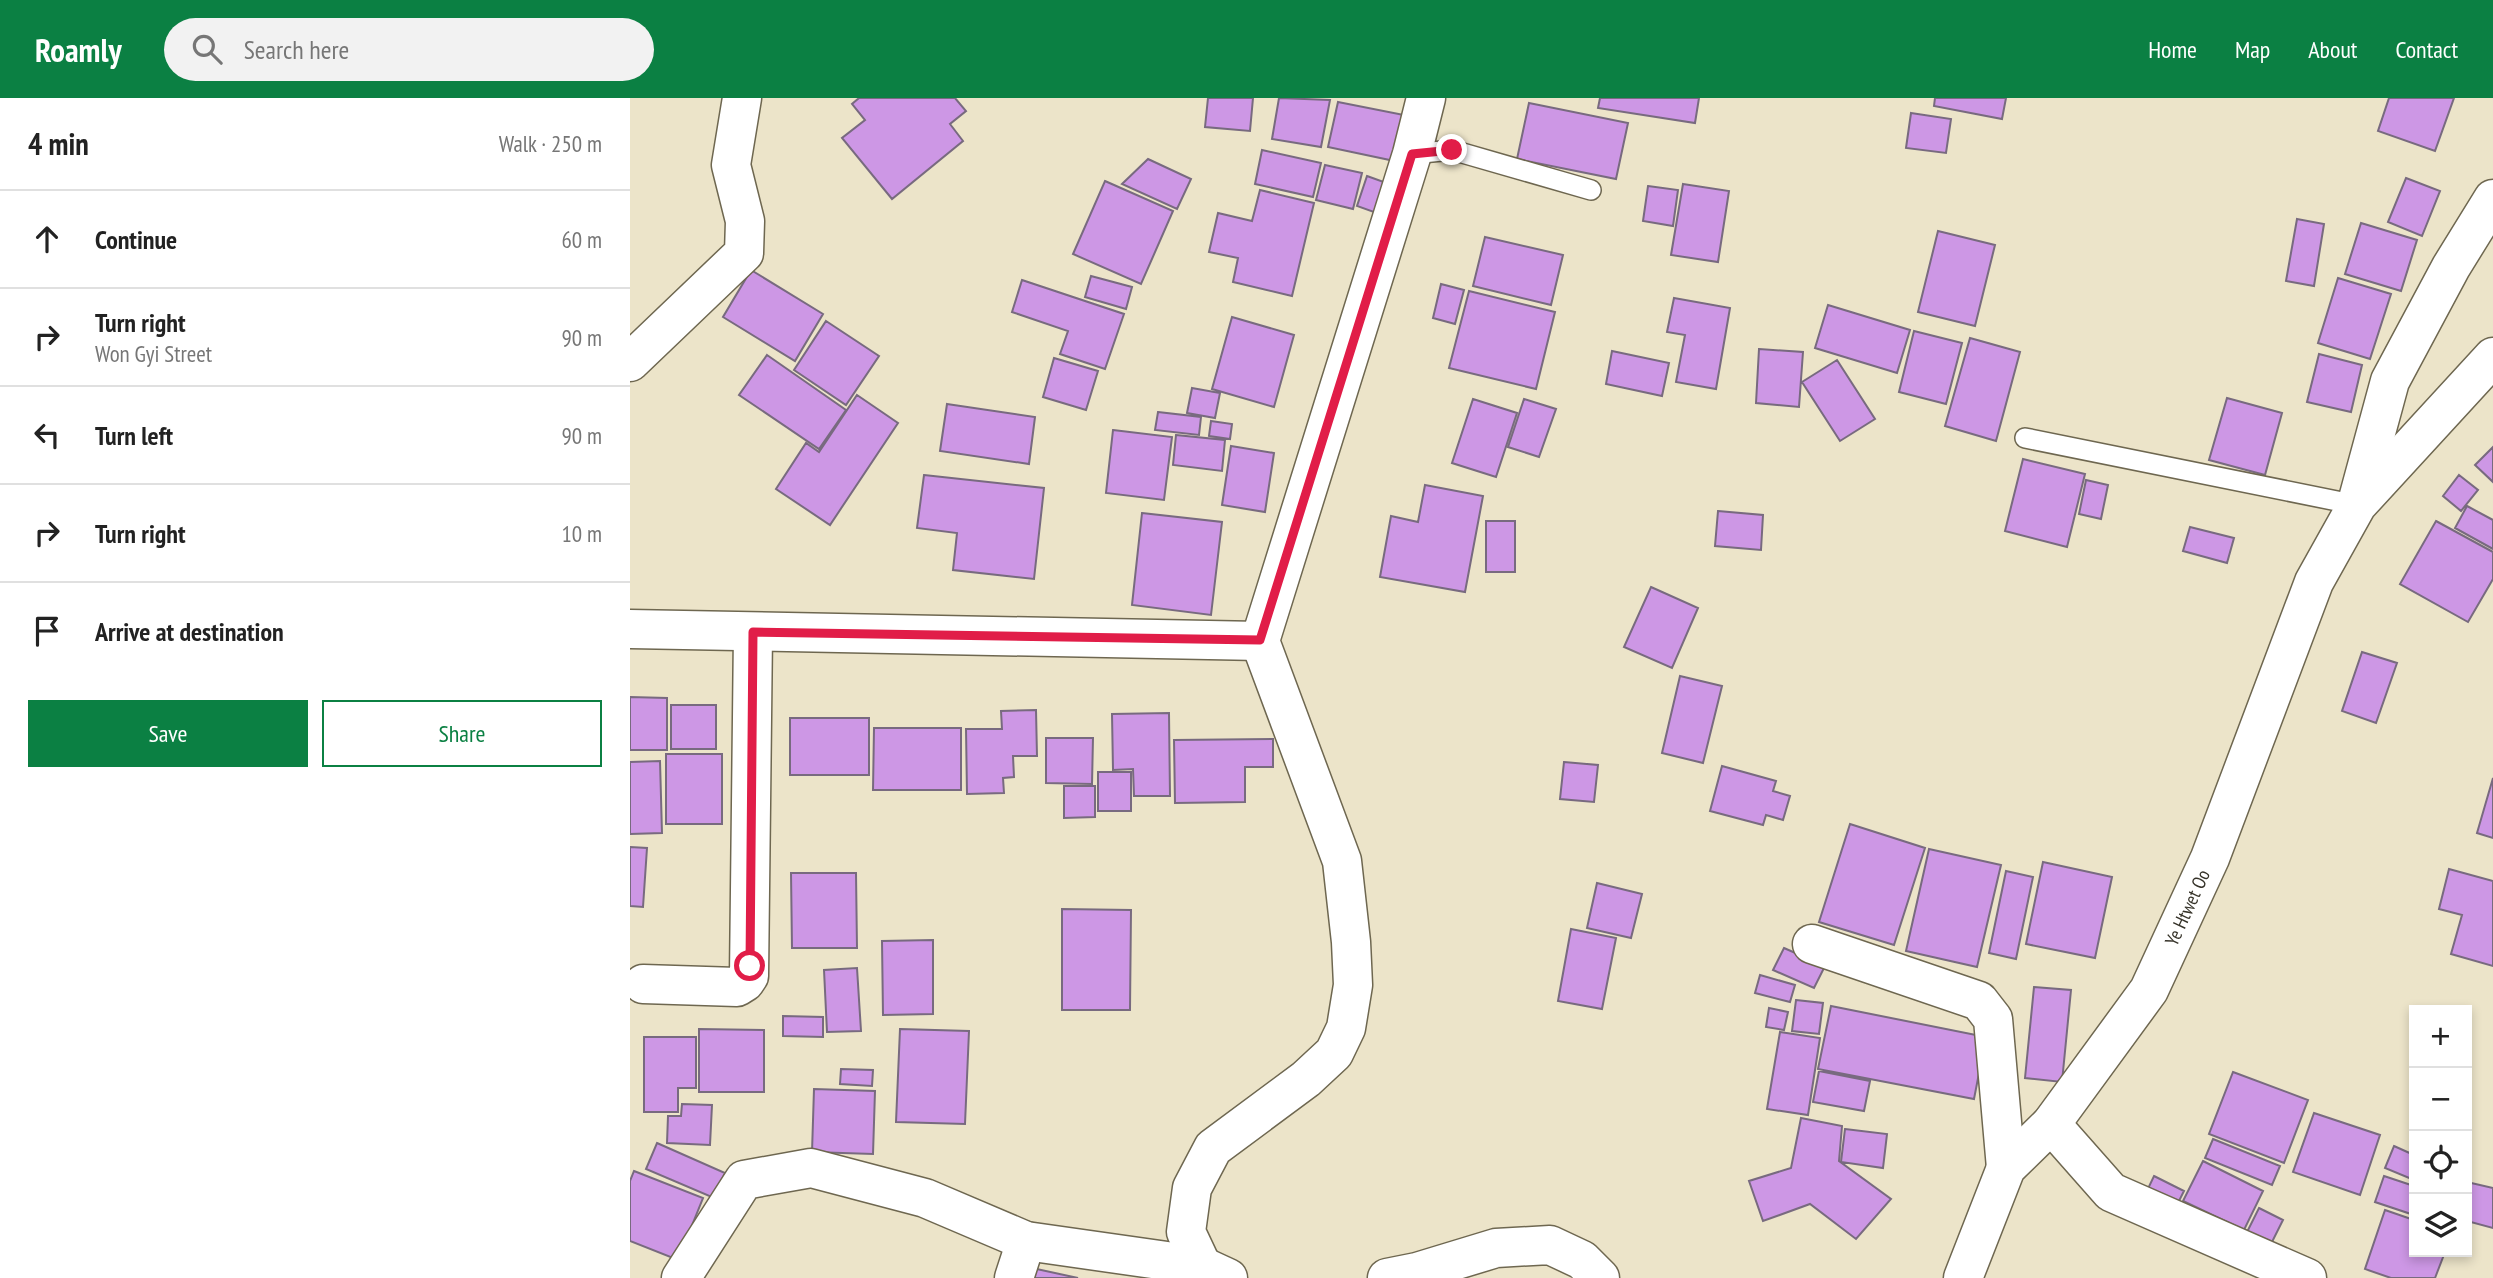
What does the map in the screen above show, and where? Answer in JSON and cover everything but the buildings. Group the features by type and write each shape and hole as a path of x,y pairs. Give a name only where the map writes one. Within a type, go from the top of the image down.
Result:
{"street":[{"path":"630,362 744,253 745,221 731,164 742,98"},
{"path":"1215,1272 1186,1232 1192,1188 1213,1148 1306,1079 1334,1053 1346,1028 1353,985 1342,861 1260,640 1412,154 1426,98"},
{"path":"2357,505 2390,381 2451,267 2493,199"},
{"path":"2357,505 2493,357"},
{"name":"Ye Htwet Oo","path":"1963,1278 2006,1168 2051,1124 2149,989 2210,858 2314,582 2357,505"},
{"path":"630,629 1260,640"},
{"path":"643,984 737,986 749,976 753,632"},
{"path":"1812,944 1979,1002 1993,1019 2006,1168"},
{"path":"2051,1124 2111,1192 2307,1278"},
{"path":"681,1278 744,1180 811,1168 925,1198 1026,1241 1215,1272"},
{"path":"1014,1278 1026,1241"},
{"path":"1387,1278 1417,1272 1496,1248 1550,1245 1582,1260 1600,1278"}],"lane":[{"path":"1412,154 1452,150 1591,190"},
{"path":"2025,438 2357,505"}],"route":[{"path":"750,966 753,632 1260,640 1412,154 1452,150"}]}
